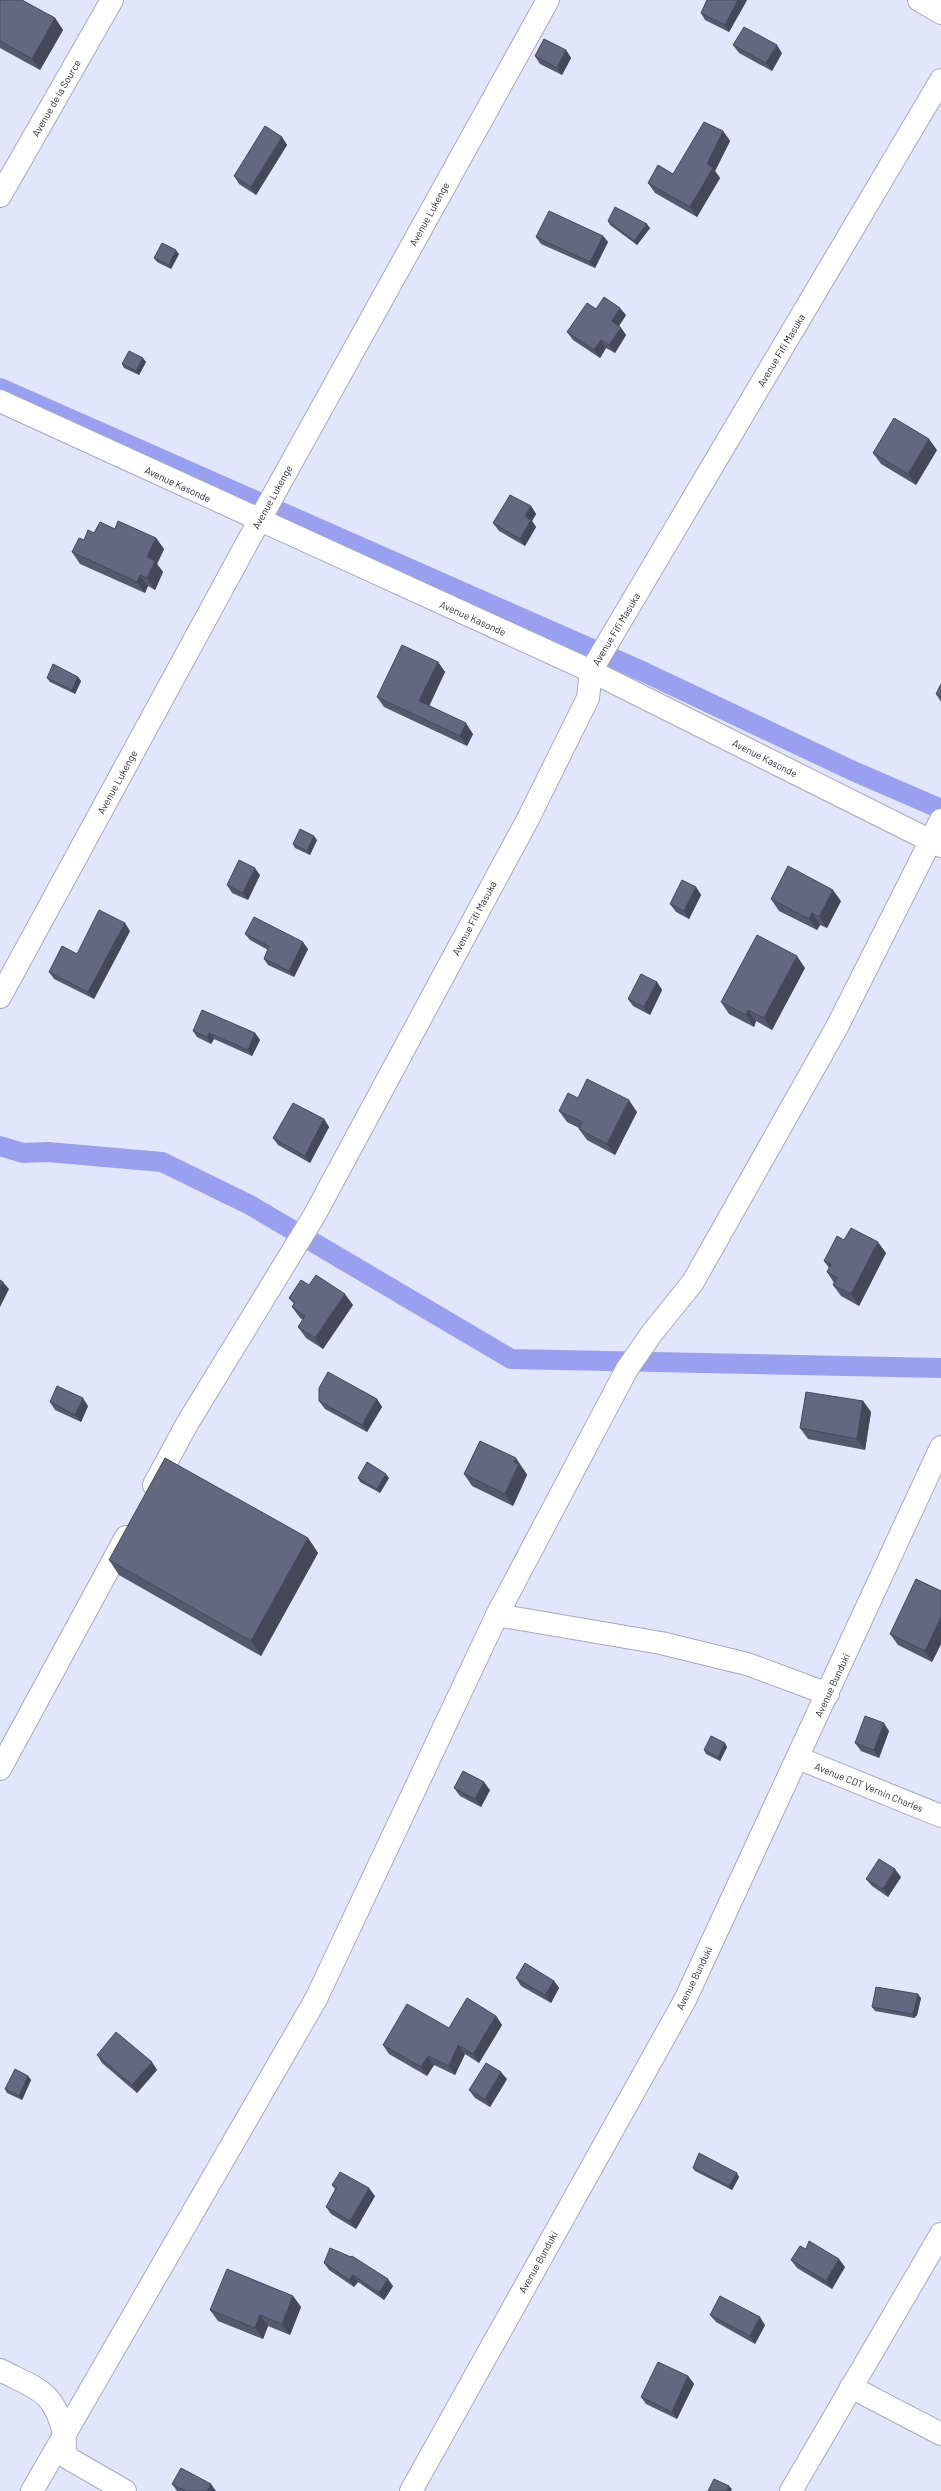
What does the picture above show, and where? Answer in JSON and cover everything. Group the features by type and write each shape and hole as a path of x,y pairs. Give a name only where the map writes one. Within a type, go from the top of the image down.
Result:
{"street":[{"name":"Avenue de la Source","path":"0,196 112,0"},
{"name":"Avenue Lukenge","path":"0,997 259,521 548,0"},
{"path":"919,0 941,14"},
{"name":"Avenue Fifi Masuka","path":"146,1500 187,1424 314,1216 536,803 588,698 591,671 941,80"},
{"name":"Avenue Kasonde","path":"0,401 259,521 591,671 937,833"},
{"path":"32,2491 316,1999 496,1615 627,1369 652,1333 693,1282 837,1027 937,833"},
{"name":"Avenue Bunduki","path":"411,2491 685,2000 828,1694 941,1447"},
{"path":"0,1770 135,1520"},
{"path":"496,1615 661,1642 747,1664 828,1694"},
{"name":"Avenue CDT Vernin Charles","path":"798,1758 941,1816"},
{"path":"791,2491 941,2234"},
{"path":"0,2370 49,2397 54,2403 65,2436 64,2453 68,2458 125,2491"},
{"path":"852,2387 941,2434"}],"building":[{"path":"0,0 22,0 55,18 32,59 0,41"},
{"path":"707,0 738,0 725,25 701,13"},
{"path":"744,27 777,45 766,63 733,45"},
{"path":"544,39 566,50 557,68 535,56"},
{"path":"704,122 723,131 707,164 713,168 690,207 648,183 658,165 673,174"},
{"path":"265,126 282,137 251,187 234,176"},
{"path":"615,207 647,224 634,241 608,221"},
{"path":"549,211 603,236 590,262 536,237"},
{"path":"162,243 176,250 169,265 154,258"},
{"path":"604,297 620,308 612,321 621,328 609,345 601,340 594,350 567,332 587,303 596,309"},
{"path":"129,351 143,358 136,371 122,364"},
{"path":"894,418 929,439 908,474 873,453"},
{"path":"510,495 531,506 525,516 531,520 520,539 493,523"},
{"path":"118,521 156,538 147,557 155,561 147,578 140,575 137,582 72,552 79,538 84,540 88,530 94,533 100,522 115,529"},
{"path":"402,645 438,662 419,701 466,723 460,736 377,697"},
{"path":"53,664 78,677 72,690 47,678"},
{"path":"941,684 941,697 936,694"},
{"path":"300,829 314,836 307,851 293,844"},
{"path":"239,860 255,868 243,893 227,885"},
{"path":"788,866 833,890 819,917 812,913 809,919 771,899"},
{"path":"682,880 696,887 684,911 670,904"},
{"path":"99,910 125,923 88,992 49,972 62,946 77,954"},
{"path":"254,917 303,942 289,971 264,959 269,946 245,934"},
{"path":"757,935 797,956 764,1018 748,1010 746,1015 721,1002"},
{"path":"641,974 657,982 644,1007 628,999"},
{"path":"202,1010 255,1033 248,1050 209,1033 207,1037 193,1031"},
{"path":"587,1079 629,1100 607,1144 579,1129 582,1122 559,1111 568,1093 578,1098"},
{"path":"293,1103 324,1119 305,1156 273,1138"},
{"path":"851,1228 878,1242 851,1294 833,1285 837,1278 827,1272 831,1264 824,1261 837,1236 844,1240"},
{"path":"316,1275 345,1294 315,1338 298,1327 305,1316 292,1307 295,1302 289,1298 301,1280 309,1285"},
{"path":"0,1280 3,1282 0,1289"},
{"path":"328,1372 377,1399 362,1425 319,1401 319,1388"},
{"path":"57,1386 83,1398 75,1415 50,1402"},
{"path":"806,1392 863,1401 857,1439 800,1428"},
{"path":"480,1441 516,1458 514,1462 519,1464 505,1494 464,1474"},
{"path":"165,1458 308,1538 251,1641 109,1560"},
{"path":"367,1462 386,1474 377,1489 358,1478"},
{"path":"916,1579 941,1591 941,1617 925,1651 890,1634"},
{"path":"865,1716 884,1723 874,1750 855,1743"},
{"path":"711,1736 725,1743 718,1757 704,1750"},
{"path":"463,1771 484,1782 475,1799 454,1788"},
{"path":"879,1859 895,1869 883,1889 866,1879"},
{"path":"525,1963 554,1981 545,1995 516,1978"},
{"path":"876,1987 918,1994 912,2014 872,2007"},
{"path":"467,1998 496,2016 473,2054 458,2045 449,2066 428,2056 421,2067 383,2045 407,2004 449,2028"},
{"path":"116,2032 152,2062 132,2085 97,2055"},
{"path":"486,2063 501,2072 485,2099 469,2090"},
{"path":"15,2069 28,2076 19,2096 5,2089"},
{"path":"699,2153 737,2173 729,2186 693,2168"},
{"path":"340,2172 369,2188 350,2221 326,2207 337,2187 332,2185"},
{"path":"809,2241 839,2259 826,2281 791,2260 800,2246 806,2249"},
{"path":"330,2248 351,2257 352,2256 388,2279 379,2293 353,2275 349,2280 324,2263"},
{"path":"227,2269 293,2296 282,2324 260,2315 255,2328 210,2310"},
{"path":"720,2296 760,2317 750,2336 710,2315"},
{"path":"658,2362 688,2376 672,2412 641,2397"},
{"path":"181,2468 211,2484 207,2491 185,2491 172,2484"},
{"path":"714,2479 729,2486 726,2491 708,2491"}],"waterway":[{"path":"0,388 644,672 851,770 941,809"},
{"path":"0,1146 23,1153 48,1152 162,1162 250,1205 511,1359 941,1368"}]}
